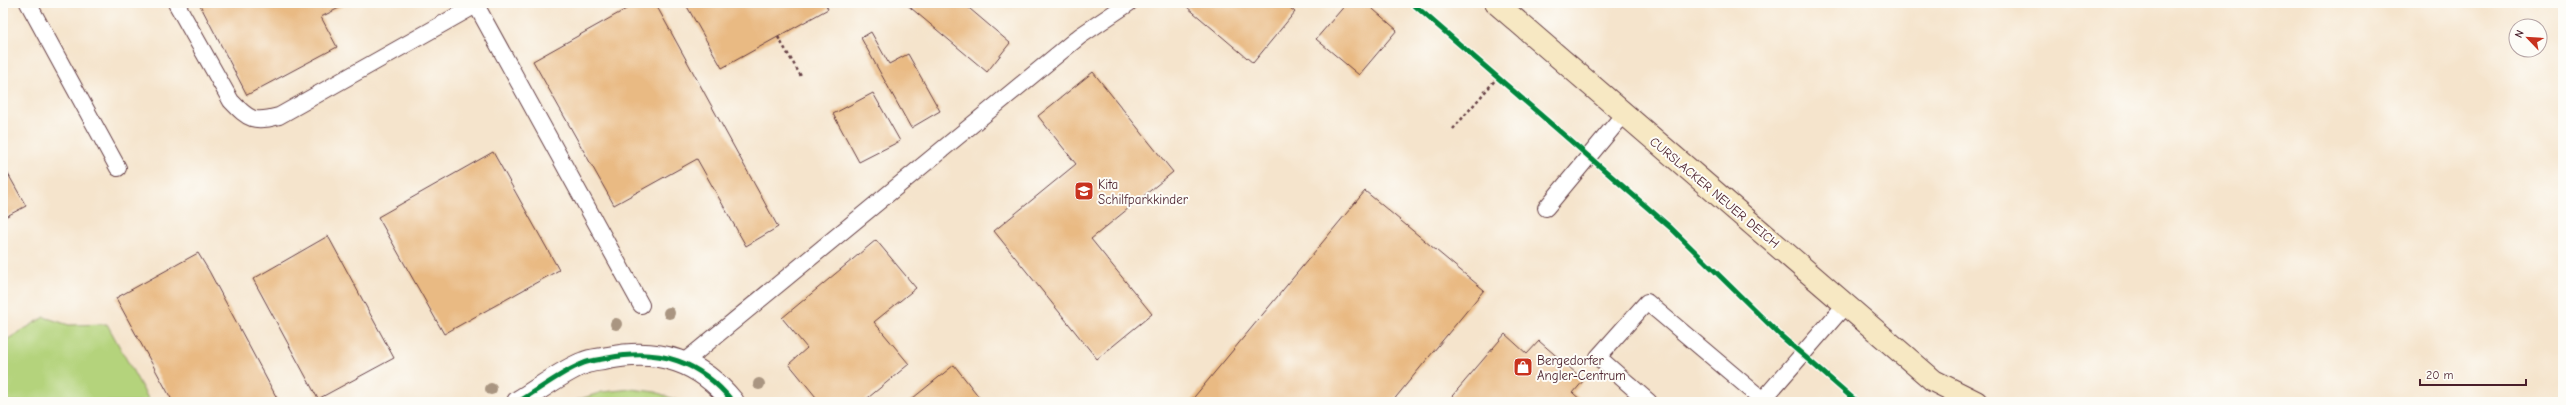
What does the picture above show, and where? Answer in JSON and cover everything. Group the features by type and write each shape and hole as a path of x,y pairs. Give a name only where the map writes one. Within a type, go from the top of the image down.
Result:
{"main road":[{"name":"CURSLACKER NEUER DEICH","path":"1496,3 1934,381 1976,402"},
{"name":"CURSLACKER NEUER DEICH","path":"1934,381 1945,402"}],"street":[{"path":"518,402 584,363 620,356 656,354 684,362 720,386 733,402"}],"lane":[{"path":"28,3 118,168"},
{"path":"176,3 232,101 244,114 260,121 279,116 475,4 641,305"},
{"path":"684,362 1080,36 1130,3"},
{"path":"1546,208 1624,114"},
{"path":"1650,402 1598,357 1647,302 1762,401 1846,304"}],"path":[{"path":"778,37 802,78"},
{"path":"1453,130 1497,78"}],"green space":[{"path":"44,317 69,325 107,324 150,402 3,402 3,342"},
{"path":"631,389 656,392 681,402 571,402 602,392"}],"building":[{"path":"199,3 349,3 321,17 337,47 247,95"},
{"path":"637,3 655,3 778,227 746,246 697,159 614,205 533,61"},
{"path":"685,3 825,3 828,9 722,68"},
{"path":"905,3 963,3 1010,43 987,72"},
{"path":"1190,3 1284,3 1295,12 1253,63 1187,7"},
{"path":"1347,3 1366,3 1397,30 1359,75 1316,39"},
{"path":"871,32 889,64 908,54 940,111 911,128 861,38"},
{"path":"1093,72 1173,172 1091,239 1152,314 1097,359 994,231 1076,164 1038,116"},
{"path":"873,93 900,141 859,162 833,114"},
{"path":"493,152 559,270 444,334 378,217"},
{"path":"3,165 26,206 3,218"},
{"path":"1365,191 1484,290 1392,402 1190,402"},
{"path":"328,236 394,358 318,399 253,279"},
{"path":"876,240 916,288 874,322 909,364 863,402 820,402 789,364 807,348 782,318"},
{"path":"198,253 279,402 173,402 116,298"},
{"name":"Bergedorfer Angler-Centrum","path":"1505,334 1527,354 1539,341 1584,380 1573,393 1583,402 1447,402"},
{"path":"954,365 983,402 908,402"}],"cycle path":[{"path":"1412,3 1671,228 1780,335 1857,402"},
{"path":"518,402 576,366 593,361 627,355 662,357 693,367 707,376 733,402"}],"place":[{"name":"Kita Schilfparkkinder","path":"1084,191"},
{"name":"Bergedorfer Angler-Centrum","path":"1523,367"}]}
